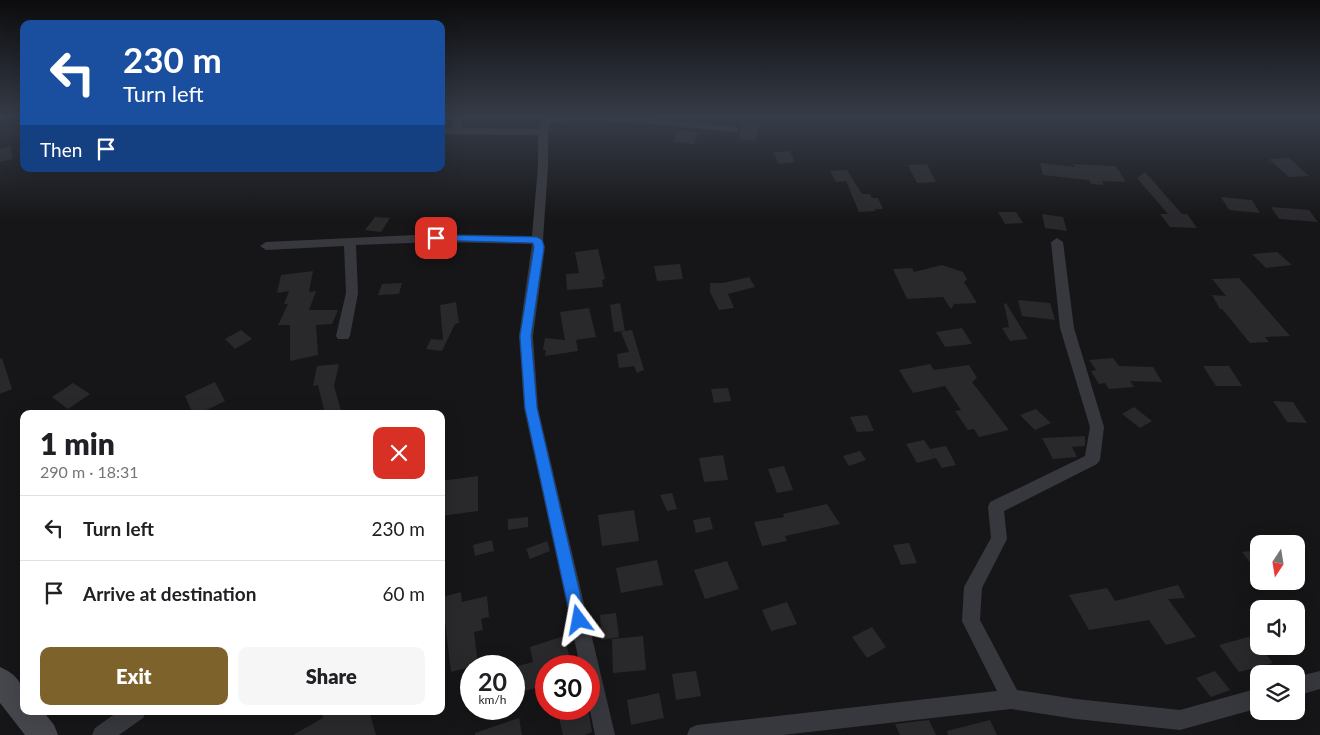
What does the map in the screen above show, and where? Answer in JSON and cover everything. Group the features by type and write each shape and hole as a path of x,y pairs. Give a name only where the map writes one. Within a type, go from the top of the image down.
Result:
{"street":[{"path":"544,151 537,240 539,247 526,336 531,408 605,735"},
{"path":"266,246 436,238 537,240"},
{"path":"343,336 352,293 350,242"},
{"path":"1011,699 971,621 973,587 999,540 996,507 1092,460 1097,427 1067,328 1057,242"},
{"path":"1305,684 1320,680"},
{"path":"0,681 20,706"},
{"path":"697,735 1011,699 1076,709 1180,720 1250,701"},
{"path":"27,715 44,735"},
{"path":"102,735 130,715"}],"building":[{"path":"0,151 12,151 13,159 0,162"},
{"path":"790,151 795,162 779,164 773,152"},
{"path":"1289,158 1309,176 1289,177 1269,159"},
{"path":"1040,163 1075,167 1073,164 1116,166 1126,182 1102,181 1104,185 1091,184 1089,180 1043,175"},
{"path":"927,164 936,182 917,183 908,165"},
{"path":"847,170 862,194 870,194 872,198 878,198 883,209 859,212 846,181 836,182 830,171"},
{"path":"1145,172 1182,214 1187,214 1197,228 1170,227 1160,214 1168,214 1137,178"},
{"path":"1221,197 1252,200 1260,213 1229,210"},
{"path":"1271,207 1309,210 1318,222 1279,219"},
{"path":"998,212 1016,212 1023,223 1005,224"},
{"path":"1042,214 1063,217 1067,231 1045,228"},
{"path":"375,217 390,218 381,232 365,230"},
{"path":"598,249 605,279 602,280 603,287 567,290 566,274 579,273 575,252"},
{"path":"1277,252 1292,265 1266,268 1252,254"},
{"path":"680,264 683,279 657,281 654,266"},
{"path":"942,265 963,272 967,279 964,282 977,303 954,304 951,309 943,297 907,299 893,269 912,268 914,272"},
{"path":"313,271 309,292 316,291 309,310 338,310 332,324 316,325 318,355 290,361 290,325 278,325 288,304 284,304 289,291 277,293 281,275"},
{"path":"749,277 755,287 728,294 734,308 719,310 710,292 710,283 723,283"},
{"path":"1239,278 1290,336 1265,337 1269,342 1250,343 1220,309 1212,295 1226,296 1212,279"},
{"path":"402,283 399,294 378,295 382,284"},
{"path":"1018,300 1050,303 1055,320 1022,316"},
{"path":"456,302 459,323 455,324 442,351 426,349 431,339 443,340 440,305"},
{"path":"620,303 625,331 614,332 610,305"},
{"path":"1006,303 1028,339 1010,341 1002,328 1009,327 1004,304"},
{"path":"589,308 596,337 576,340 578,351 545,356 546,350 543,350 545,338 565,340 560,312"},
{"path":"962,328 972,344 945,347 936,332"},
{"path":"241,330 252,339 235,349 225,339"},
{"path":"632,330 644,370 637,373 634,366 619,368 617,354 629,352 621,332"},
{"path":"2,358 12,389 0,394 0,359"},
{"path":"1113,358 1119,366 1153,367 1162,382 1130,381 1134,387 1109,389 1105,383 1099,384 1091,371 1096,370 1089,360"},
{"path":"339,364 334,386 341,410 324,410 318,385 313,386 317,366"},
{"path":"930,364 934,370 969,365 977,378 972,382 1009,430 979,437 974,429 968,430 955,411 961,410 945,386 913,393 899,370"},
{"path":"1203,366 1229,366 1242,386 1216,386"},
{"path":"215,382 225,401 206,410 191,410 185,396"},
{"path":"73,383 90,394 68,409 52,397"},
{"path":"728,388 731,401 714,403 711,389"},
{"path":"1273,401 1293,402 1307,423 1287,422"},
{"path":"1134,407 1152,421 1140,428 1122,414"},
{"path":"1036,409 1051,423 1035,430 1020,415"},
{"path":"867,415 874,431 857,432 850,417"},
{"path":"1085,436 1085,446 1072,447 1077,457 1053,459 1042,438"},
{"path":"924,440 936,458 917,463 906,444"},
{"path":"946,446 956,465 942,468 930,449"},
{"path":"860,451 866,460 849,466 843,456"},
{"path":"723,455 728,480 704,482 699,458"},
{"path":"784,466 793,490 777,493 768,469"},
{"path":"478,476 478,511 445,515 445,480"},
{"path":"672,493 677,509 667,511 660,495"},
{"path":"827,504 840,524 785,536 787,541 762,546 754,522 784,517 783,514"},
{"path":"634,510 639,541 602,546 598,515"},
{"path":"528,517 528,527 508,530 508,519"},
{"path":"710,517 713,529 696,533 693,520"},
{"path":"492,540 494,551 475,556 473,545"},
{"path":"547,541 550,551 530,559 526,549"},
{"path":"909,543 917,563 901,565 893,545"},
{"path":"1250,551 1250,562 1242,552"},
{"path":"657,560 663,585 621,593 616,568"},
{"path":"727,561 739,589 705,599 694,570"},
{"path":"1178,585 1185,598 1168,599 1196,637 1166,645 1149,620 1089,630 1069,595 1107,588 1115,601"},
{"path":"461,592 462,602 487,596 489,617 481,619 483,630 474,632 477,655 460,655 460,670 451,672 445,622 445,596"},
{"path":"787,602 797,624 771,631 762,610"},
{"path":"616,613 619,637 602,640 600,615"},
{"path":"872,627 886,647 867,658 852,637"},
{"path":"564,636 569,655 535,655 535,688 525,691 525,664 533,662 530,647"},
{"path":"643,636 646,670 613,673 612,639"},
{"path":"1250,637 1250,655 1267,655 1273,663 1250,665 1250,669 1239,672 1219,645"},
{"path":"696,671 701,696 676,700 672,674"},
{"path":"1215,671 1230,690 1211,697 1196,678"},
{"path":"659,693 664,718 631,725 627,700"},
{"path":"323,715 370,715 376,735 293,735 323,718"},
{"path":"513,720 519,720 522,735 475,735 475,733"},
{"path":"560,720 590,720 592,732 585,735 563,735"},
{"path":"929,720 936,735 900,735 895,724"},
{"path":"990,720 997,735 948,735 947,731"}],"route":[{"path":"436,238 537,240 539,247 526,336 531,408 579,620"}]}
